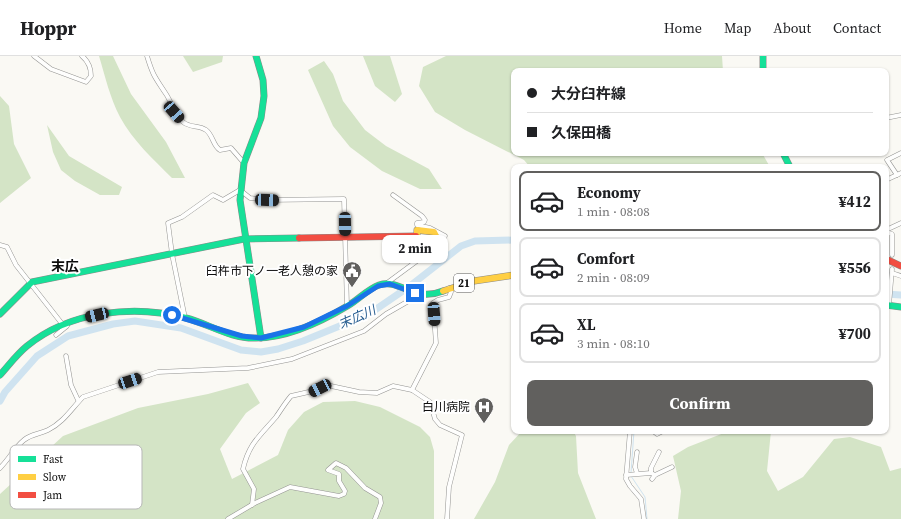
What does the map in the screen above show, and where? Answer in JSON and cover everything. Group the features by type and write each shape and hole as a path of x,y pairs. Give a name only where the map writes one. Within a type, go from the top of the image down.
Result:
{"main road":[{"path":"256,56 263,80 264,96 261,118 244,163 240,200 244,239 261,338"},
{"path":"763,56 763,68"},
{"path":"0,314 31,283 244,239 417,236 417,230 434,232 438,237 438,240 423,257"},
{"path":"889,260 901,266"},
{"name":"21","path":"388,284 418,294 434,294 474,280 511,275"},
{"path":"0,375 28,346 66,324 97,315 139,311 185,318 242,336 261,338 304,327 347,306 378,286 388,284"},
{"path":"889,304 901,307"}],"street":[{"path":"34,56 51,69 86,82 91,74 88,63 82,56"},
{"path":"146,56 152,75 166,95 174,112 183,122 189,126 205,130 210,134 217,148 220,150 231,148 244,163"},
{"path":"889,117 901,115"},
{"path":"889,179 899,174 887,160 901,153"},
{"path":"185,318 172,254 168,223 182,217 213,195 223,200 240,190 250,198 267,200 344,198 347,306"},
{"path":"388,284 438,246 445,236 430,228 418,225 417,223 424,222 425,220 417,212 393,195"},
{"path":"889,229 901,223"},
{"path":"889,232 892,234 892,255"},
{"path":"0,245 7,247 16,265 66,324 56,335"},
{"path":"889,297 892,271 901,276"},
{"path":"412,390 436,343 433,303 449,297 451,292 449,288"},
{"path":"20,445 25,439 48,430 57,424 71,412 78,400 98,391 158,372 248,368 292,358 364,331 386,314 418,294"},
{"path":"66,356 71,385 78,400"},
{"path":"252,505 254,489 243,469 247,454 257,437 276,417 291,396 331,386 359,392 377,393 393,386 412,390 430,402 435,419 440,425 462,435 449,487 447,519"},
{"path":"630,434 627,474 630,486 641,498 644,519"},
{"path":"636,474 635,467 637,452"},
{"path":"653,476 651,468 659,452"},
{"path":"0,468 10,456"},
{"path":"228,519 252,505 290,487 339,496 344,494 345,491 339,481 339,474 328,470 333,464 338,463 346,468 366,488 380,497 381,503 375,519"},
{"path":"627,474 653,476 672,467"}],"green space":[{"path":"99,56 113,56 131,94 166,142 185,178 172,178 144,149 125,126 113,102"},
{"path":"183,56 223,56 222,62 193,72"},
{"path":"363,56 390,56 402,94 395,102 375,86"},
{"path":"446,56 722,56 723,68 511,68 511,153 465,130 435,112 419,86 423,67"},
{"path":"324,61 333,74 343,101 365,130 386,146 429,169 442,189 420,189 382,171 350,147 333,126 308,70"},
{"path":"0,96 9,106 14,144 31,178 0,203"},
{"path":"47,125 69,156 122,187 119,195 100,195 75,181 61,170 53,152"},
{"path":"516,156 764,156 768,164 527,164 524,160"},
{"path":"248,383 260,403 246,413 220,449 232,479 278,455 288,430 304,412 323,402 355,401 380,407 420,427 430,437 434,451 434,519 0,519 0,494 10,485 10,509 142,509 142,445 53,445 63,436 138,408 208,394"},
{"path":"519,434 575,434 578,473 596,519 474,519 495,482 509,445"},
{"path":"721,434 771,434 767,471 778,491 803,477 834,439 850,437 881,447 890,471 901,468 901,519 678,519 681,491 673,456 688,447"}],"waterway":[{"name":"末広川","path":"0,401 5,392 37,356 68,336 113,324 135,321 181,328 241,350 261,352 278,349 303,341 369,314 410,286 461,246 475,241 511,240"},
{"name":"末広川","path":"889,294 901,295"},
{"path":"631,473 634,434"},
{"path":"631,476 645,497 647,519"}],"traffic: fast":[{"path":"256,56 263,80 264,96 261,118 244,163 240,200 261,338"},
{"path":"763,56 763,68"},
{"path":"784,156 788,164"},
{"path":"0,314 32,282 244,239 299,238"},
{"path":"0,375 23,349 44,334 82,318 103,314 124,311 166,314 186,318 229,334 247,338 256,338 280,335 316,323 349,305 379,285 394,285 415,293 423,294 432,294 443,291"},
{"path":"889,305 901,307"}],"traffic: slow":[{"path":"416,236 417,230 434,232 438,240 423,257"},
{"path":"443,291 474,281 511,275"}],"traffic: jam":[{"path":"299,238 416,236"},
{"path":"889,260 901,266"}],"place":[{"name":"臼杵市下ノ一老人憩の家","path":"352,288"},
{"name":"白川病院","path":"484,424"}],"district":[{"name":"末広","path":"65,266"}],"route":[{"path":"172,315 242,336 261,338 278,335 304,327 362,298 378,286 386,283 415,293"}]}
